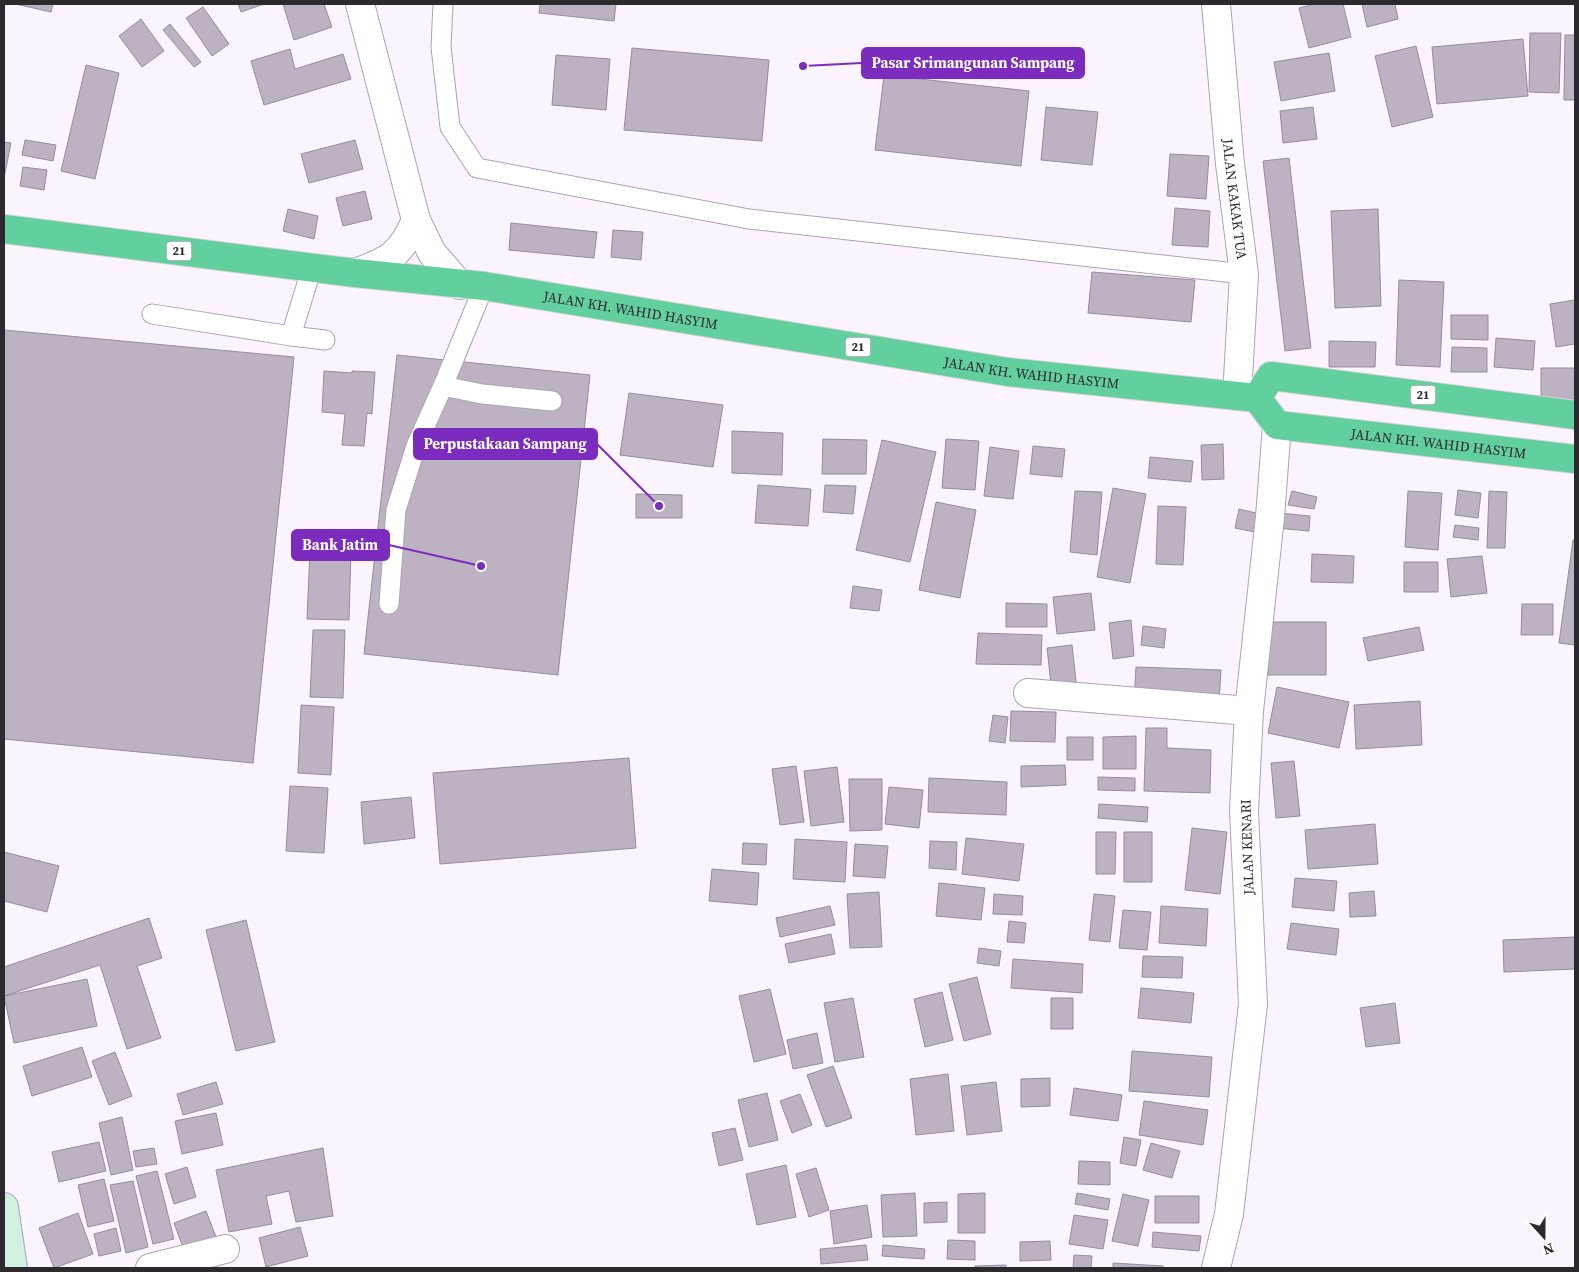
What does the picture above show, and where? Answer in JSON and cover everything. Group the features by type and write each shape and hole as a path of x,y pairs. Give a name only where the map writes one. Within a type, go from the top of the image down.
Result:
{"highway":[{"name":"JALAN KH. WAHID HASYIM","path":"4,230 472,286 1008,372 1247,397"},
{"name":"21","path":"1247,397 1271,376 1575,415"},
{"path":"1247,397 1277,424"},
{"name":"JALAN KH. WAHID HASYIM","path":"1277,424 1575,459"}],"street":[{"path":"360,4 416,220 432,253 472,286"},
{"name":"JALAN KAKAK TUA","path":"1216,4 1230,164 1244,274 1247,397"},
{"path":"355,273 382,263 398,251 409,237 416,220"},
{"name":"JALAN KENARI","path":"1216,1268 1229,1214 1253,1004 1244,811 1249,711 1270,517 1277,424"},
{"path":"1028,693 1249,711"},
{"path":"4,1207 13,1268"},
{"path":"150,1268 225,1249"}],"lane":[{"path":"443,4 441,47 450,127 477,168 748,219 1244,274"},
{"path":"291,336 312,267"},
{"path":"389,604 396,510 416,446 443,386 472,286"},
{"path":"152,314 325,340"},
{"path":"443,386 482,394 552,401"}],"building":[{"path":"15,4 53,4 51,12"},
{"path":"238,4 264,4 241,12"},
{"path":"283,4 324,4 332,27 294,40"},
{"path":"540,4 616,4 614,21 539,13"},
{"path":"1314,4 1343,4 1351,37 1309,48 1299,8"},
{"path":"1362,4 1395,4 1398,19 1367,27"},
{"path":"203,7 229,44 212,56 186,18"},
{"path":"141,19 164,51 142,67 119,36"},
{"path":"170,24 201,62 194,67 163,30"},
{"path":"1530,33 1561,33 1559,93 1529,92"},
{"path":"1565,35 1575,35 1575,100 1564,100"},
{"path":"1523,39 1528,96 1437,104 1432,47"},
{"path":"1416,46 1433,117 1392,127 1375,56"},
{"path":"632,48 769,60 762,141 624,130"},
{"path":"290,49 295,69 343,54 351,79 264,105 251,61"},
{"path":"1329,53 1335,91 1281,101 1274,62"},
{"path":"556,55 610,59 606,110 552,105"},
{"path":"86,65 119,73 95,179 61,171"},
{"path":"884,75 1029,91 1021,166 875,150"},
{"path":"1046,107 1098,112 1092,165 1041,160"},
{"path":"1313,107 1317,139 1283,143 1280,111"},
{"path":"25,140 56,145 53,161 22,155"},
{"path":"355,140 363,169 309,183 301,154"},
{"path":"4,142 11,143 4,178"},
{"path":"1170,154 1209,156 1206,199 1167,196"},
{"path":"1289,158 1311,348 1285,351 1263,161"},
{"path":"23,167 47,170 44,190 20,186"},
{"path":"365,191 372,219 343,226 336,198"},
{"path":"1175,208 1210,211 1208,247 1172,245"},
{"path":"288,209 318,216 314,239 283,231"},
{"path":"1378,209 1381,306 1335,308 1331,211"},
{"path":"511,223 597,232 594,258 509,250"},
{"path":"613,230 643,232 641,260 611,257"},
{"path":"1092,272 1195,280 1191,322 1088,313"},
{"path":"1399,280 1444,282 1440,367 1396,365"},
{"path":"1575,300 1575,344 1556,347 1550,304"},
{"path":"1451,315 1488,315 1488,340 1451,339"},
{"path":"4,330 294,357 253,763 4,739"},
{"path":"1496,338 1535,341 1533,370 1494,367"},
{"path":"1329,341 1376,342 1375,367 1329,367"},
{"path":"1452,347 1487,348 1487,372 1451,372"},
{"path":"397,355 590,375 558,675 364,654"},
{"path":"1541,368 1575,368 1575,402 1541,402"},
{"path":"324,371 375,372 372,414 367,413 364,446 342,445 345,414 322,412"},
{"path":"629,393 723,405 713,467 620,455"},
{"path":"732,431 783,433 782,475 732,473"},
{"path":"823,439 867,440 866,474 822,474"},
{"path":"946,439 979,441 975,490 942,488"},
{"path":"882,440 936,452 910,562 856,550"},
{"path":"1223,444 1224,479 1202,480 1201,445"},
{"path":"1033,446 1065,449 1062,477 1030,474"},
{"path":"990,447 1019,451 1013,499 984,496"},
{"path":"1150,457 1193,461 1191,482 1148,478"},
{"path":"758,485 811,489 808,526 755,523"},
{"path":"825,485 856,486 853,514 823,512"},
{"path":"1113,488 1146,494 1130,583 1097,577"},
{"path":"1458,490 1481,493 1478,518 1455,515"},
{"path":"1075,491 1102,492 1097,555 1070,552"},
{"path":"1292,491 1317,497 1314,509 1288,505"},
{"path":"1408,491 1442,493 1438,550 1405,547"},
{"path":"1489,491 1507,492 1505,548 1487,548"},
{"path":"636,494 682,495 682,518 636,518"},
{"path":"936,502 976,510 960,598 919,590"},
{"path":"1158,506 1186,507 1183,565 1156,564"},
{"path":"1239,509 1264,515 1260,533 1235,528"},
{"path":"1279,513 1310,516 1309,531 1277,528"},
{"path":"1455,525 1479,528 1478,540 1453,537"},
{"path":"1573,540 1575,540 1575,645 1559,643"},
{"path":"310,550 351,551 349,620 307,619"},
{"path":"1312,554 1354,556 1353,583 1311,582"},
{"path":"1482,556 1487,593 1451,597 1447,559"},
{"path":"1404,562 1438,562 1438,592 1404,592"},
{"path":"853,586 882,590 879,611 850,608"},
{"path":"1091,593 1095,630 1057,634 1053,597"},
{"path":"1006,603 1047,604 1047,627 1006,627"},
{"path":"1522,604 1553,604 1553,635 1521,635"},
{"path":"1131,620 1134,656 1113,659 1109,623"},
{"path":"1268,622 1326,622 1326,675 1268,675"},
{"path":"1143,626 1166,629 1164,648 1141,645"},
{"path":"1419,627 1424,650 1368,661 1363,638"},
{"path":"313,630 345,630 343,698 310,697"},
{"path":"978,633 1042,635 1041,665 976,664"},
{"path":"1072,645 1077,690 1052,693 1047,648"},
{"path":"1136,667 1221,670 1219,703 1134,700"},
{"path":"1277,687 1349,702 1339,748 1268,733"},
{"path":"1420,701 1422,745 1356,749 1354,705"},
{"path":"301,705 334,707 331,775 298,773"},
{"path":"1011,711 1056,712 1055,742 1010,741"},
{"path":"993,715 1008,717 1005,743 989,741"},
{"path":"1146,728 1167,728 1167,748 1211,750 1210,793 1144,791"},
{"path":"1136,736 1136,769 1103,769 1103,737"},
{"path":"1067,737 1093,737 1093,760 1067,760"},
{"path":"629,758 636,848 440,864 433,773"},
{"path":"1294,761 1300,816 1276,818 1271,763"},
{"path":"1065,765 1066,785 1021,787 1021,766"},
{"path":"796,766 804,822 780,825 772,769"},
{"path":"837,767 844,822 811,826 804,771"},
{"path":"1098,777 1135,778 1135,791 1098,790"},
{"path":"929,778 1007,782 1006,815 928,812"},
{"path":"849,779 882,779 882,830 850,831"},
{"path":"290,786 328,788 324,853 286,851"},
{"path":"889,787 923,790 919,828 885,824"},
{"path":"411,797 415,838 364,844 361,802"},
{"path":"1099,804 1148,807 1147,822 1098,818"},
{"path":"1375,824 1378,864 1308,869 1305,830"},
{"path":"1192,828 1227,832 1220,894 1185,890"},
{"path":"1096,832 1116,832 1115,874 1096,874"},
{"path":"1124,832 1152,832 1152,882 1124,882"},
{"path":"966,838 1024,844 1019,881 962,874"},
{"path":"795,839 847,842 845,882 793,879"},
{"path":"930,841 957,842 956,870 929,868"},
{"path":"743,843 767,844 766,865 742,864"},
{"path":"855,844 888,846 885,878 853,876"},
{"path":"4,852 59,866 47,912 4,901"},
{"path":"712,869 759,873 757,905 709,901"},
{"path":"1295,878 1337,881 1334,911 1292,907"},
{"path":"939,883 985,888 981,920 936,916"},
{"path":"1374,891 1376,916 1350,917 1349,893"},
{"path":"879,892 882,947 850,948 847,894"},
{"path":"994,894 1023,896 1022,915 993,914"},
{"path":"1094,894 1115,896 1110,942 1089,940"},
{"path":"830,906 835,925 780,937 776,918"},
{"path":"1161,906 1208,909 1206,946 1159,943"},
{"path":"1123,910 1151,912 1147,950 1119,948"},
{"path":"149,918 162,958 137,966 161,1038 127,1049 100,965 4,996 4,967"},
{"path":"246,920 275,1042 236,1051 206,930"},
{"path":"1009,921 1026,923 1024,943 1007,942"},
{"path":"1291,923 1339,929 1336,955 1287,949"},
{"path":"831,934 835,954 789,963 785,944"},
{"path":"1575,937 1575,969 1504,972 1503,940"},
{"path":"979,948 1001,951 999,966 977,963"},
{"path":"1143,956 1183,957 1182,978 1142,977"},
{"path":"1013,959 1083,964 1082,993 1011,988"},
{"path":"977,977 991,1034 964,1041 949,984"},
{"path":"87,979 97,1026 14,1043 4,996"},
{"path":"1141,988 1194,993 1191,1023 1138,1018"},
{"path":"770,989 786,1054 754,1062 739,996"},
{"path":"942,992 953,1040 925,1047 914,999"},
{"path":"853,998 864,1057 835,1062 824,1003"},
{"path":"1051,998 1073,998 1073,1029 1051,1029"},
{"path":"1395,1003 1400,1043 1366,1047 1360,1008"},
{"path":"817,1033 823,1063 793,1069 787,1040"},
{"path":"82,1047 92,1077 32,1096 23,1066"},
{"path":"1132,1051 1212,1057 1209,1097 1129,1091"},
{"path":"115,1052 132,1096 109,1105 92,1061"},
{"path":"833,1066 852,1118 826,1127 807,1075"},
{"path":"948,1074 954,1131 916,1135 910,1079"},
{"path":"1050,1078 1050,1106 1021,1107 1021,1079"},
{"path":"216,1082 223,1104 183,1115 177,1094"},
{"path":"996,1082 1002,1131 967,1135 961,1086"},
{"path":"1074,1088 1122,1095 1118,1121 1070,1115"},
{"path":"767,1093 778,1140 749,1147 738,1100"},
{"path":"800,1094 812,1125 792,1133 780,1101"},
{"path":"1144,1101 1208,1110 1203,1145 1139,1135"},
{"path":"216,1113 223,1145 182,1154 175,1121"},
{"path":"122,1117 133,1170 111,1175 99,1123"},
{"path":"735,1128 743,1160 719,1166 712,1133"},
{"path":"1124,1137 1141,1140 1136,1166 1120,1163"},
{"path":"99,1142 106,1171 59,1182 52,1152"},
{"path":"1151,1143 1180,1151 1172,1178 1143,1170"},
{"path":"154,1148 157,1164 136,1167 133,1151"},
{"path":"323,1148 333,1216 296,1222 289,1191 266,1196 272,1224 229,1232 216,1170"},
{"path":"1079,1161 1110,1162 1110,1185 1078,1184"},
{"path":"786,1165 796,1217 757,1225 746,1174"},
{"path":"187,1167 196,1197 174,1204 165,1174"},
{"path":"816,1168 829,1210 809,1217 796,1174"},
{"path":"157,1171 174,1239 153,1244 136,1176"},
{"path":"104,1179 114,1221 88,1227 78,1185"},
{"path":"133,1181 148,1247 126,1253 110,1185"},
{"path":"915,1193 917,1236 883,1237 881,1195"},
{"path":"985,1193 985,1233 958,1233 958,1194"},
{"path":"1077,1193 1110,1199 1108,1210 1075,1204"},
{"path":"1123,1194 1149,1200 1138,1246 1112,1241"},
{"path":"1155,1196 1199,1196 1199,1223 1155,1223"},
{"path":"947,1202 947,1222 924,1223 924,1203"},
{"path":"867,1205 872,1237 834,1244 830,1211"},
{"path":"206,1211 216,1237 184,1250 174,1223"},
{"path":"78,1213 93,1254 54,1268 39,1228"},
{"path":"1074,1215 1108,1220 1103,1249 1069,1244"},
{"path":"300,1227 308,1256 266,1267 259,1238"},
{"path":"116,1228 121,1251 99,1256 94,1234"},
{"path":"1153,1232 1201,1236 1199,1251 1152,1247"},
{"path":"948,1240 975,1241 975,1260 947,1259"},
{"path":"1050,1241 1051,1260 1020,1261 1020,1242"},
{"path":"866,1245 868,1260 821,1264 820,1249"},
{"path":"883,1245 925,1249 924,1259 882,1256"},
{"path":"1074,1255 1092,1256 1091,1268 1073,1268"},
{"path":"1113,1263 1163,1266 1163,1268 1113,1268"},
{"path":"1006,1265 1006,1268 975,1268 975,1266"}],"place":[{"name":"Pasar Srimangunan Sampang","path":"803,66"},
{"name":"Perpustakaan Sampang","path":"659,506"},
{"name":"Bank Jatim","path":"481,566"}]}
